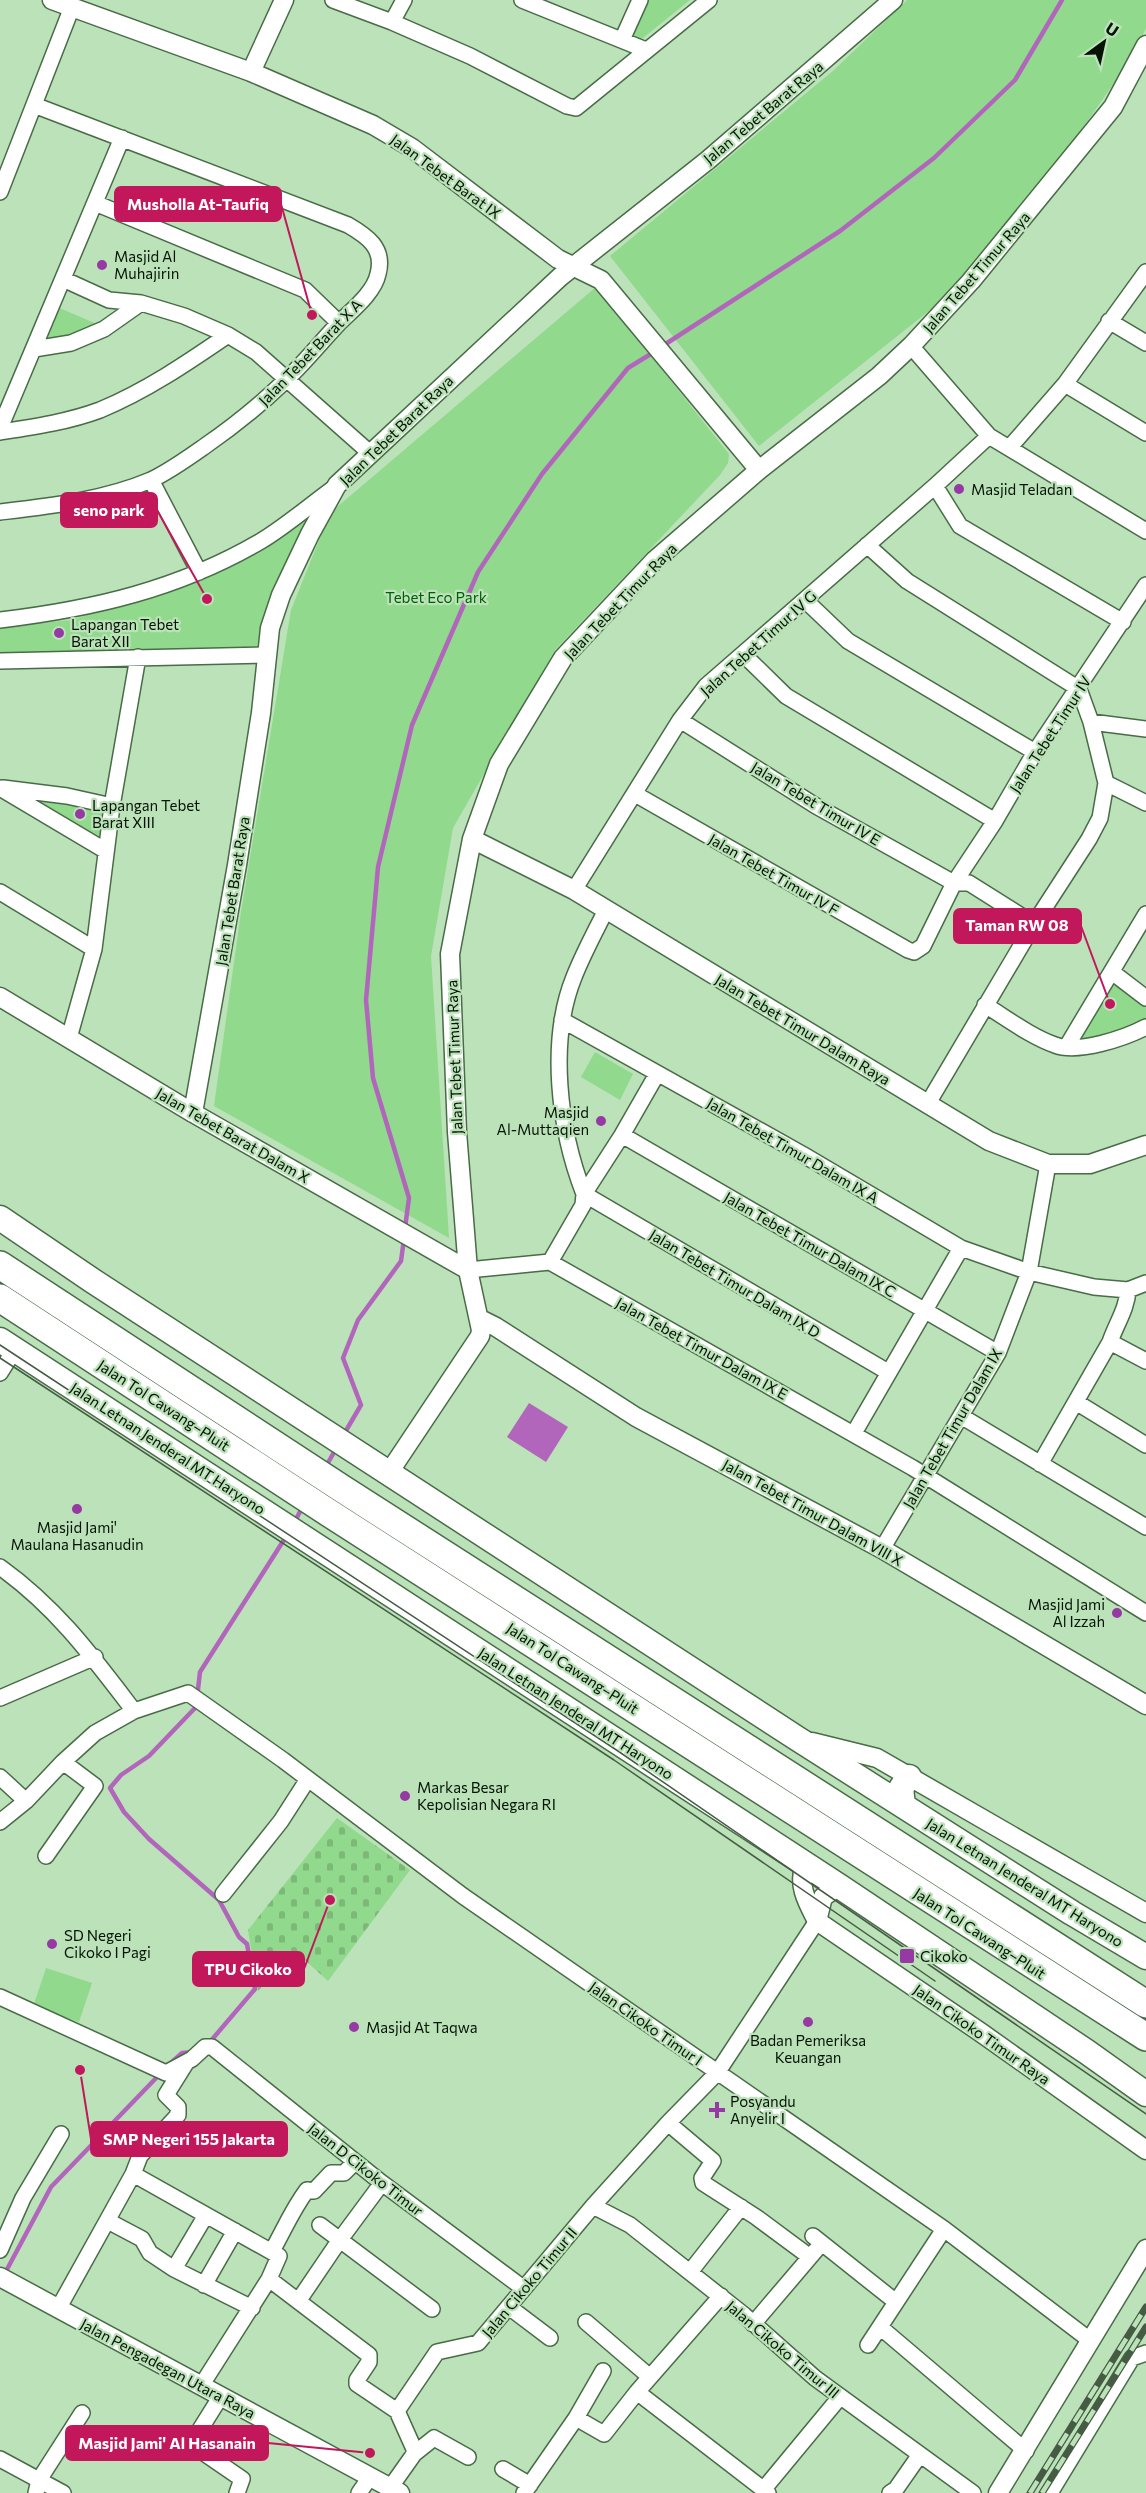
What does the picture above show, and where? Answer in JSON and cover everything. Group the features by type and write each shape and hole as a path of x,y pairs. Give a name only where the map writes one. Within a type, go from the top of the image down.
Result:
{"highway":[{"name":"Jalan Letnan Jenderal MT Haryono","path":"0,1218 798,1739 1072,1913 1146,1957"},
{"name":"Jalan Tol Cawang–Pluit","path":"0,1265 341,1488 1146,2004"},
{"name":"Jalan Tol Cawang–Pluit","path":"0,1298 279,1481 514,1630 1036,1969 1146,2037"},
{"name":"Jalan Letnan Jenderal MT Haryono","path":"8,1344 805,1863 1146,2094"},
{"path":"903,1805 901,1788 909,1777"},
{"path":"1036,1969 1146,2049"}],"street":[{"name":"Jalan Tebet Barat IX","path":"52,0 251,72 373,125 412,148 558,259 601,280 759,470"},
{"path":"251,72 284,0"},
{"path":"333,0 392,22 470,56 567,106 576,108 709,0"},
{"path":"392,22 404,0"},
{"path":"522,0 646,50"},
{"path":"622,40 640,0"},
{"name":"Jalan Tebet Barat Raya","path":"193,1113 237,865 261,713 270,628 281,595 310,534 337,485 573,267 708,160 893,0"},
{"path":"0,192 72,7"},
{"name":"Jalan Tebet Timur Raya","path":"388,1473 480,1336 480,1319 468,1270 457,1132 450,954 472,839 499,764 563,658 655,560 759,470 879,376 911,346 1011,234 1113,108 1146,45"},
{"name":"Jalan Tebet Barat X A","path":"0,512 61,504 102,495 151,480 182,463 254,410 287,379 364,297 378,275 379,257 376,247 367,236 331,217 34,105"},
{"path":"0,430 122,138"},
{"path":"95,203 305,290 339,323"},
{"path":"1010,447 1065,384 1146,272"},
{"path":"63,279 109,300 141,303 184,316 228,335 256,352 370,453"},
{"path":"34,349 71,343 104,329 141,303"},
{"path":"1110,321 1146,343"},
{"path":"0,430 55,423 100,410 169,375 228,335"},
{"path":"911,346 989,436 1146,531"},
{"path":"1065,384 1146,432"},
{"name":"Jalan Tebet Timur IV G","path":"574,890 680,720 706,686 989,436"},
{"path":"151,480 199,572"},
{"path":"0,620 63,612 142,593 199,572 262,540 337,485"},
{"path":"935,486 960,526 1123,621"},
{"path":"867,545 907,581 1079,689 1091,722 1106,783 1100,818 1089,839 1034,924 927,1105"},
{"name":"Jalan Tebet Timur IV","path":"914,952 923,946 954,884 995,821 1035,752 1146,585"},
{"path":"805,600 848,641 1035,752"},
{"path":"743,654 786,696 995,821"},
{"path":"0,661 267,655"},
{"path":"69,1038 94,949 112,806 138,657"},
{"name":"Jalan Tebet Timur IV E","path":"680,720 816,806 954,884"},
{"path":"1091,722 1146,729"},
{"path":"1106,783 1146,803"},
{"path":"0,788 68,796 112,806"},
{"path":"0,788 106,851"},
{"name":"Jalan Tebet Timur IV F","path":"635,794 908,951 914,952"},
{"name":"Jalan Tebet Timur Dalam Raya","path":"472,839 574,890 989,1141 1048,1164 1090,1164 1146,1145"},
{"path":"954,884 969,883 1034,924"},
{"path":"0,892 94,949"},
{"path":"468,1270 550,1262 583,1205 584,1194 576,1173 558,1077 561,1020 573,978 606,910"},
{"path":"1067,1047 1146,914"},
{"path":"1112,972 1146,998"},
{"name":"Jalan Tebet Barat Dalam X","path":"0,997 193,1113 468,1270"},
{"path":"985,1005 1041,1039 1067,1047 1108,1043 1146,1027"},
{"name":"Jalan Tebet Timur Dalam IX A","path":"561,1020 802,1154 961,1248 1029,1272 1095,1287 1128,1290"},
{"path":"584,1194 622,1135 657,1074"},
{"name":"Jalan Tebet Timur Dalam IX C","path":"622,1135 998,1353"},
{"name":"Jalan Tebet Timur Dalam IX","path":"882,1549 998,1353 1029,1272 1048,1164"},
{"name":"Jalan Tebet Timur Dalam IX D","path":"584,1194 888,1372"},
{"path":"854,1433 961,1248"},
{"name":"Jalan Tebet Timur Dalam IX E","path":"550,1262 854,1433 1146,1613"},
{"path":"1041,1464 1110,1342 1115,1326 1127,1303 1128,1290 1146,1283"},
{"name":"Jalan Tebet Timur Dalam VIII X","path":"480,1319 636,1417 882,1549 1146,1704"},
{"path":"1110,1342 1146,1361"},
{"path":"0,1373 8,1344"},
{"path":"1076,1402 1146,1445"},
{"path":"961,1416 1146,1527"},
{"path":"0,1567 42,1600 95,1657 134,1712 95,1733 63,1762 26,1801 0,1822"},
{"path":"1,1696 95,1657"},
{"name":"Jalan Cikoko Timur I","path":"134,1712 188,1693 202,1701 463,1896 944,2229 1091,2342"},
{"path":"798,1739 877,1758 1146,1913"},
{"path":"46,1856 95,1786 63,1762"},
{"path":"0,1777 26,1801"},
{"path":"224,1894 281,1821 308,1779"},
{"path":"805,1863 802,1876 805,1899 817,1921"},
{"path":"817,1921 823,1897 839,1886"},
{"name":"Jalan Cikoko Timur II","path":"397,2411 437,2352 478,2343 593,2206 668,2122 717,2073 817,1921"},
{"name":"Jalan Cikoko Timur Raya","path":"817,1921 983,2034 1146,2150"},
{"path":"0,1997 162,2071 188,2061"},
{"name":"Jalan D Cikoko Timur","path":"188,2061 210,2047 382,2183 523,2288"},
{"path":"58,2309 108,2221 142,2153 178,2115 178,2107 166,2095 188,2061"},
{"path":"668,2122 713,2161 702,2178 703,2183 741,2207 810,2257"},
{"path":"0,2250 23,2198 61,2134"},
{"path":"201,2386 269,2279 290,2220 290,2213 307,2190 314,2191 331,2173 344,2173 356,2162"},
{"path":"133,2174 276,2254"},
{"path":"299,2300 382,2183"},
{"name":"Jalan Cikoko Timur III","path":"593,2206 630,2225 721,2296 840,2397 973,2493"},
{"path":"690,2272 741,2207"},
{"path":"174,2269 206,2215"},
{"path":"108,2221 142,2239 150,2253 174,2269 252,2308"},
{"path":"320,2225 432,2309"},
{"path":"868,2345 944,2229"},
{"path":"204,2285 235,2231"},
{"path":"753,2324 810,2257 817,2240 896,2302"},
{"path":"998,2493 1026,2451 1146,2249"},
{"path":"269,2279 369,2355 369,2362 357,2383 397,2411 414,2449 414,2454"},
{"name":"Jalan Pengadegan Utara Raya","path":"5,2280 395,2490"},
{"path":"576,2418 604,2434 637,2392 721,2296"},
{"path":"509,2307 550,2338"},
{"path":"586,2322 650,2377"},
{"path":"880,2327 1026,2451"},
{"path":"1050,2493 1132,2358 1146,2353"},
{"path":"503,2469 527,2489 576,2418 603,2372"},
{"path":"637,2392 765,2491 840,2397"},
{"path":"221,2396 191,2444 241,2479 242,2483 237,2493"},
{"path":"37,2486 82,2413"},
{"path":"395,2490 414,2454 434,2438 468,2457"},
{"path":"890,2493 896,2489 919,2456"},
{"path":"0,2459 37,2486 63,2493"},
{"path":"358,2493 370,2477"}],"green space":[{"path":"649,0 690,0 638,42 628,40"},
{"path":"907,0 1146,0 1146,28 1132,57 1055,168 949,295 759,446 610,256 834,70"},
{"name":"Tebet Eco Park","path":"596,287 729,454 728,463 720,475 555,650 453,828 431,956 449,1238 214,1106 241,912 291,610 330,513"},
{"path":"55,306 99,325 60,338 43,337"},
{"path":"312,510 257,646 215,651 0,661 0,627 72,620 202,577"},
{"name":"Lapangan Tebet Barat XIII","path":"17,791 104,809 101,837"},
{"path":"1114,978 1146,1003 1146,1018 1104,1038 1089,1037 1076,1042"},
{"path":"595,1052 633,1074 620,1100 581,1077"},
{"path":"337,1818 410,1870 328,1981 296,1952 258,1991 248,1930"},
{"path":"46,1968 92,1983 79,2022 33,2007"}],"shaded area":[{"path":"529,1403 568,1427 546,1462 507,1437"}],"waterway":[{"path":"661,347 840,231 934,158 1015,80 1062,0"},
{"path":"405,1228 409,1198 373,1078 366,1000 378,867 412,725 478,572 542,474 628,368 654,352"},
{"path":"344,1434 361,1405 343,1358 358,1320 401,1261 404,1239"},
{"path":"325,1468 337,1447"},
{"path":"294,1523 303,1506"},
{"path":"209,2043 255,1989 247,1944 239,1937 219,1900 149,1839 124,1812 110,1788 121,1775 149,1756 196,1707 200,1672 287,1535"},
{"path":"172,2062 182,2053 193,2052"},
{"path":"4,2275 51,2187 159,2075"}],"tram line":[{"path":"0,1345 618,1751 1146,2114"},
{"path":"0,1358 614,1760 935,1981"}],"railway":[{"path":"1030,2493 1146,2307"},
{"path":"1042,2493 1146,2327"}],"place":[{"name":"Masjid Al Muhajirin","path":"102,265"},
{"name":"Musholla At-Taufiq","path":"312,315"},
{"name":"Masjid Teladan","path":"959,489"},
{"name":"seno park","path":"207,599"},
{"name":"Lapangan Tebet Barat XII","path":"59,633"},
{"name":"Lapangan Tebet Barat XIII","path":"80,814"},
{"name":"Taman RW 08","path":"1110,1004"},
{"name":"Masjid Al-Muttaqien","path":"601,1121"},
{"name":"Masjid Jami' Maulana Hasanudin","path":"77,1509"},
{"name":"Masjid Jami Al Izzah","path":"1117,1613"},
{"name":"Markas Besar Kepolisian Negara RI","path":"405,1796"},
{"name":"TPU Cikoko","path":"330,1900"},
{"name":"SD Negeri Cikoko I Pagi","path":"52,1944"},
{"name":"Cikoko","path":"907,1956"},
{"name":"Badan Pemeriksa Keuangan","path":"808,2022"},
{"name":"Masjid At Taqwa","path":"354,2027"},
{"name":"SMP Negeri 155 Jakarta","path":"80,2070"},
{"name":"Posyandu Anyelir I","path":"717,2110"},
{"name":"Masjid Jami' Al Hasanain","path":"370,2453"}]}
